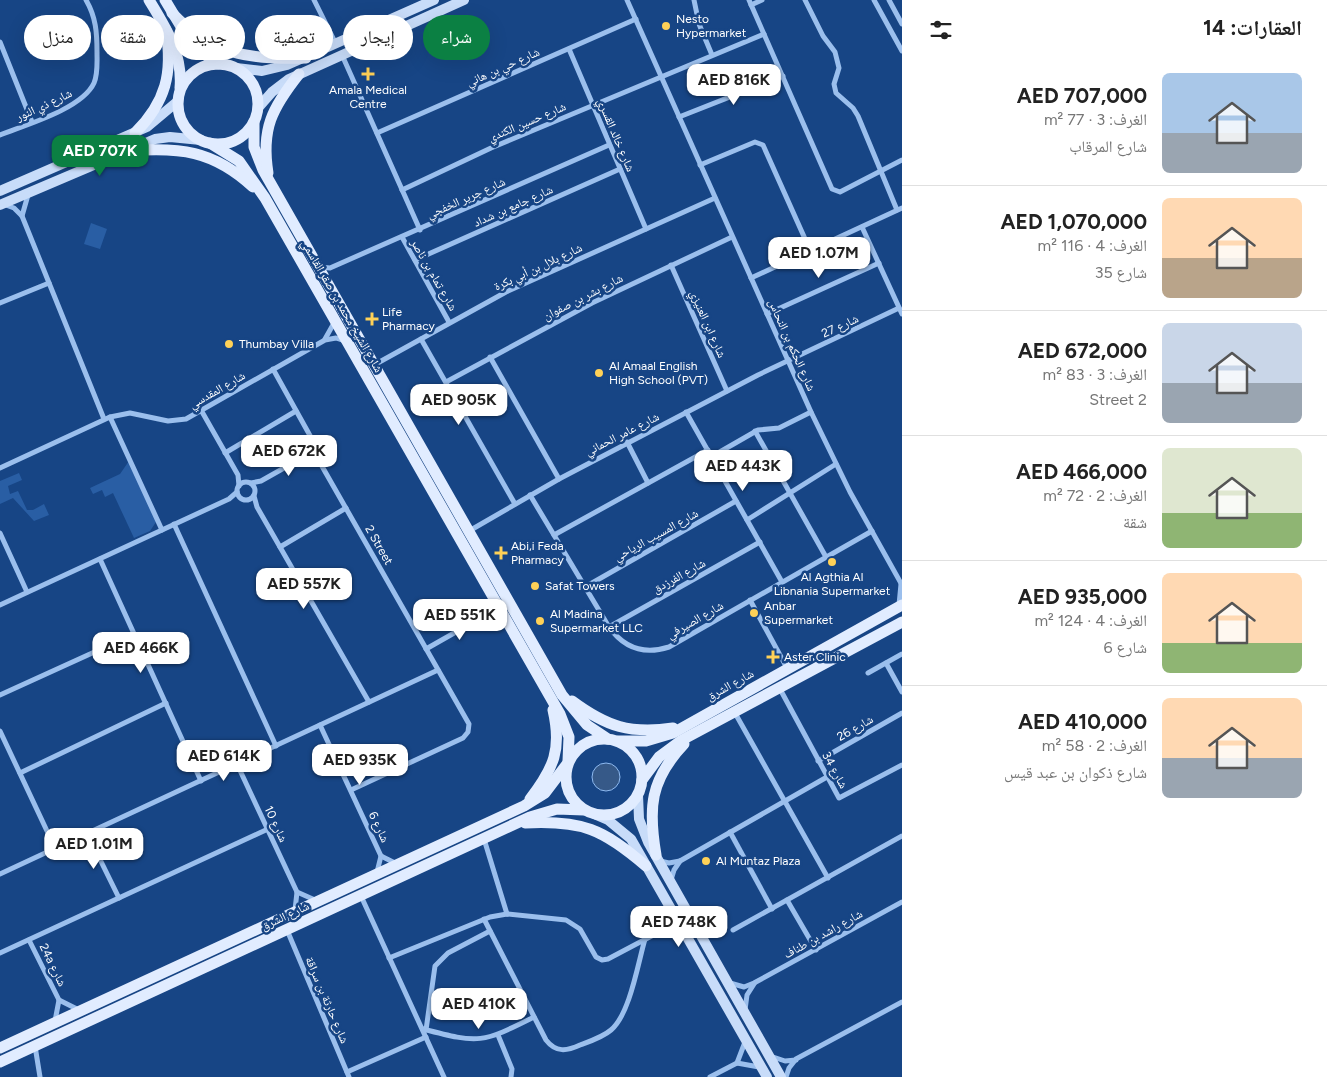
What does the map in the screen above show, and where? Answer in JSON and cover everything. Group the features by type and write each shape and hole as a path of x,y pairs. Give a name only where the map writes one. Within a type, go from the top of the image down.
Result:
{"main road":[{"path":"149,0 166,30 178,57 180,89 178,110 186,128 205,142"},
{"path":"165,0 192,45 218,64 262,71 300,60"},
{"path":"333,45 434,0"},
{"path":"258,108 272,92 299,74 464,0"},
{"path":"172,13 195,35 224,50 239,55 255,57"},
{"path":"135,133 151,114 164,92 169,54 166,30"},
{"path":"180,89 192,73 200,68 218,64"},
{"path":"1,205 155,140 170,137 219,144 235,140 243,135 254,122 258,108 258,98 250,81 236,68"},
{"path":"270,182 265,153 268,122 282,95 299,74"},
{"path":"0,191 135,133 158,120 178,101"},
{"name":"شارع الشيخ محمد بن صقر القاسمي","path":"254,122 254,147 257,159 562,694 587,725 613,740"},
{"name":"شارع الشيخ محمد بن صقر القاسمي","path":"205,142 239,161 265,198 565,725 569,737 568,763"},
{"path":"128,151 170,148 210,157 228,166 265,198"},
{"path":"388,414 397,421 414,446 420,445"},
{"name":"شارع الشرق","path":"613,740 653,739 685,726 900,606"},
{"name":"شارع الشرق","path":"642,780 659,757 694,733 902,622"},
{"path":"562,694 595,718 624,729 641,731 685,726"},
{"path":"524,806 544,780 554,762 558,735 550,699"},
{"path":"657,857 651,815 655,788 667,764 694,733"},
{"path":"764,1073 631,839 620,829 589,812 570,795 566,785 568,763 574,752 589,741 613,740 634,753 639,761 642,780 638,795 639,819 670,882 781,1077"},
{"name":"شارع الشرق","path":"2,1048 524,806 545,793 568,763"},
{"path":"589,812 604,816 624,810 638,795"},
{"name":"شارع الشرق","path":"0,1062 543,812 557,809 589,812"},
{"path":"518,823 561,822 593,829 621,844 646,866"},
{"path":"312,918 325,909 326,904 320,901"}],"street":[{"name":"شارع ذي النور","path":"0,135 70,105 82,97 93,85 97,69 97,35 95,20 86,0"},
{"path":"314,0 336,44"},
{"name":"شارع الحكم بن النحاس","path":"627,0 811,412 836,464 901,584 900,606"},
{"path":"694,0 699,24 712,55"},
{"path":"762,0 750,2 832,189 840,192 902,160"},
{"path":"750,278 900,209 881,172 858,116 853,108 836,93 834,84 840,68 835,52 823,36 805,0"},
{"path":"874,0 902,51"},
{"path":"889,0 902,24"},
{"name":"شارع حي بن هاني","path":"377,133 636,20"},
{"name":"شارع حسين الكندي","path":"402,190 491,148 764,34"},
{"path":"0,42 32,122"},
{"name":"شارع خالد القسري","path":"569,49 646,229"},
{"path":"342,54 420,230"},
{"path":"679,118 782,76"},
{"path":"700,165 755,142 763,145 810,250"},
{"name":"شارع جرير الخفجي","path":"330,268 402,238 609,145"},
{"name":"شارع جامع بن شداد","path":"415,260 620,169"},
{"path":"22,216 28,194"},
{"name":"شارع بلال بن أبي بكرة","path":"374,365 506,292 715,198"},
{"path":"1,205 14,208 22,216 107,418 162,530"},
{"path":"862,227 902,314"},
{"name":"شارع بشر بن صفوان","path":"446,382 579,310 732,237"},
{"name":"شارع تمام بن ناصر","path":"402,238 450,322"},
{"path":"767,314 879,263"},
{"name":"شارع ابن العنيزي","path":"671,265 727,391"},
{"path":"317,266 330,268 325,280"},
{"path":"0,303 49,283"},
{"name":"شارع 27","path":"788,360 899,308"},
{"path":"325,340 331,331 334,320"},
{"path":"325,340 336,338 347,342"},
{"path":"421,339 515,504"},
{"name":"شارع المقدسي","path":"107,418 130,414 159,420 177,421 202,410 325,340"},
{"path":"490,357 559,479"},
{"name":"شارع عامر الحماني","path":"469,531 627,442 788,360"},
{"name":"2 Street","path":"273,370 313,441 313,455 318,458 467,720 468,732 460,740 351,790"},
{"path":"202,410 238,474 249,483 255,494 257,507 369,702"},
{"path":"225,453 296,411"},
{"path":"686,412 782,582"},
{"path":"711,457 755,431 779,428 811,412"},
{"path":"0,468 107,418"},
{"path":"755,431 826,557"},
{"path":"627,442 648,483"},
{"path":"554,535 708,450"},
{"path":"0,605 229,499 238,489 249,483 261,481 307,454 313,455"},
{"path":"747,520 836,464"},
{"path":"238,474 238,489 244,499 257,507"},
{"path":"229,499 244,499 255,494 261,481"},
{"name":"شارع الصيرفي","path":"530,495 609,626 618,638 639,650 659,650 669,647 872,531"},
{"name":"شارع المسيب الرياحي","path":"585,587 736,501"},
{"path":"280,547 346,508"},
{"path":"174,524 276,746"},
{"path":"0,533 27,592"},
{"name":"شارع الفرزدق","path":"609,626 760,542"},
{"path":"100,559 201,781"},
{"path":"484,616 492,597"},
{"path":"750,600 788,669"},
{"path":"426,649 484,616 495,616 505,619"},
{"path":"0,695 134,634"},
{"path":"868,673 902,654"},
{"path":"886,663 902,692"},
{"path":"0,874 438,670"},
{"name":"شارع 34","path":"780,688 837,796 841,798 902,765"},
{"path":"20,773 166,703"},
{"path":"735,712 828,878"},
{"name":"شارع 26","path":"818,761 902,713"},
{"name":"شارع 6","path":"320,725 381,856 391,862 401,863"},
{"path":"0,731 2,740 20,773 55,848"},
{"name":"شارع 10","path":"237,764 297,892"},
{"path":"657,857 669,863 680,861 827,777"},
{"path":"0,953 268,830"},
{"path":"730,832 772,909"},
{"path":"87,833 119,898"},
{"path":"733,930 902,836"},
{"path":"484,839 507,914"},
{"name":"شارع 6","path":"375,875 381,856"},
{"path":"670,882 674,870 680,861"},
{"path":"294,913 297,892 308,898 320,901"},
{"path":"361,896 424,1029 444,1077"},
{"path":"787,900 816,950"},
{"name":"شارع راشد بن طناف","path":"727,982 744,986 754,983 902,902"},
{"path":"389,958 484,920 507,914 566,920 580,928 596,957 602,960 608,959 678,922"},
{"path":"484,920 546,1040 560,1050 571,1049 610,1031 621,1018 645,939"},
{"name":"شارع حارثة بن سراقة","path":"287,930 348,1075"},
{"path":"424,1029 435,966 448,953 490,931"},
{"name":"24a شارع","path":"29,940 59,1000 70,1007 83,1011"},
{"path":"747,1016 747,995 754,983"},
{"name":"24a شارع","path":"54,1024 59,1000"},
{"path":"786,1077 789,1068 796,1060 902,1002"},
{"path":"424,1029 475,1040 498,1035 534,1017"},
{"path":"498,1035 512,1069 511,1077"},
{"path":"348,1075 426,1037"},
{"path":"737,1063 745,1040"},
{"path":"35,1046 40,1077"},
{"path":"769,1056 785,1060 796,1060"},
{"path":"710,1077 737,1063 750,1063 764,1073"}],"shaded area":[{"path":"91,223 107,229 100,249 84,244"},
{"path":"129,461 156,522 150,531 134,538 113,493 105,497 102,490 93,494 90,488 120,474"},
{"path":"19,473 22,480 8,486 10,494 18,491 27,510 33,510 44,504 49,515 34,521 13,498 0,504 0,481"},
{"path":"606,763 616,767 620,777 616,787 606,791 596,787 592,777 596,767"}],"place":[{"name":"Nesto Hypermarket","path":"666,26"},
{"name":"Amala Medical Centre","path":"368,74"},
{"name":"Life Pharmacy","path":"372,319"},
{"name":"Thumbay Villa","path":"229,344"},
{"name":"Al Amaal English High School (PVT)","path":"599,373"},
{"name":"Abi,i Feda Pharmacy","path":"501,553"},
{"name":"Al Agthia Al Libnania Supermarket","path":"832,562"},
{"name":"Safat Towers","path":"535,586"},
{"name":"Anbar Supermarket","path":"754,613"},
{"name":"Al Madina Supermarket LLC","path":"540,621"},
{"name":"Aster Clinic","path":"773,657"},
{"name":"Al Muntaz Plaza","path":"706,861"}]}
